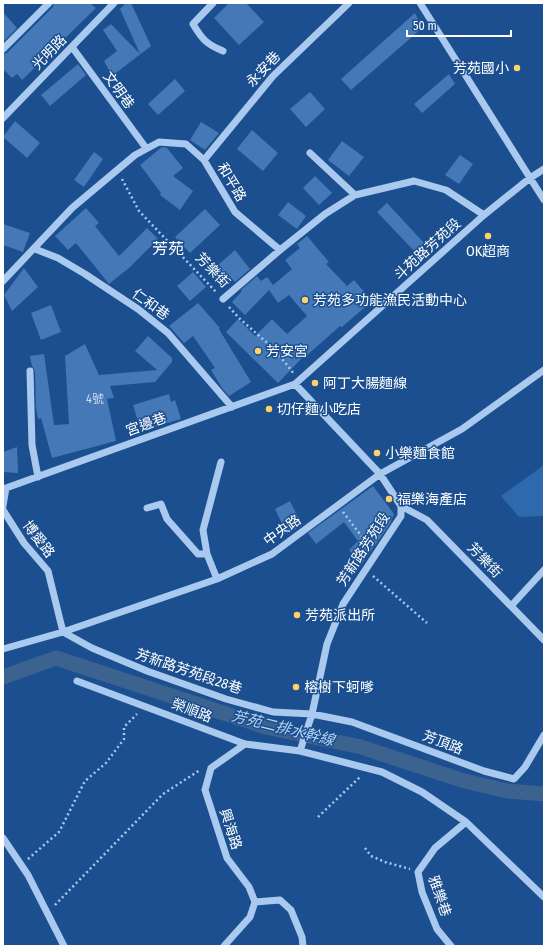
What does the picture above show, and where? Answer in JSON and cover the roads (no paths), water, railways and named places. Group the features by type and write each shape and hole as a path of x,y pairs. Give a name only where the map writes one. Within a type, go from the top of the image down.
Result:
{"street":[{"path":"3,49 48,3"},
{"name":"光明路","path":"3,118 114,3"},
{"path":"213,3 193,24 202,39 213,47 223,51"},
{"name":"永安巷","path":"204,160 272,76 349,3"},
{"path":"420,3 544,200"},
{"name":"文明巷","path":"72,47 146,148"},
{"name":"和平路","path":"3,281 72,208 146,148 159,142 186,144 204,160 235,212 280,250"},
{"path":"310,153 354,195"},
{"name":"斗苑路芳苑段","path":"295,384 484,214 544,169"},
{"path":"223,299 325,214 354,195 414,181 446,190 484,214"},
{"name":"仁和巷","path":"35,248 58,258 85,274 138,309 168,333 232,407"},
{"name":"中央路","path":"3,649 63,632 217,579 272,554 380,474 462,429 544,370"},
{"path":"30,371 32,445 38,477"},
{"name":"宮邊巷","path":"5,487 38,477 295,384"},
{"name":"芳新路芳苑段","path":"295,384 380,474 401,506 401,516 343,604 328,644 312,714 300,751"},
{"path":"217,579 207,554 203,530 221,462"},
{"path":"3,506 5,487"},
{"path":"147,508 161,504 167,519 189,545 198,554 207,554"},
{"name":"芳樂街","path":"401,506 427,520 544,640"},
{"name":"博愛路","path":"3,510 24,543 48,571 63,632"},
{"path":"510,606 544,570"},
{"name":"芳新路芳苑段28巷","path":"63,632 92,648 147,671 226,699 273,712 312,714"},
{"name":"榮順路","path":"77,681 245,744 300,751"},
{"name":"芳頂路","path":"312,714 352,722 484,771 514,779 525,767 544,735"},
{"name":"興海路","path":"245,744 211,768 205,790 226,858 249,887 255,902"},
{"path":"300,751 382,772 422,792 466,822 544,897"},
{"name":"雅樂巷","path":"451,946 437,929 422,892 418,872 435,848 466,822"},
{"path":"3,838 28,875 64,946"},
{"path":"224,946 250,917 255,902 280,900 291,910 302,937 303,946"}],"waterway":[{"name":"芳苑二排水幹線","path":"3,677 56,658 266,727 361,747 461,780 507,791 544,794"}],"place":[{"name":"芳苑國小","path":"517,68"},
{"name":"OK超商","path":"488,236"},
{"name":"芳苑多功能漁民活動中心","path":"305,300"},
{"name":"芳安宮","path":"258,351"},
{"name":"阿丁大腸麵線","path":"315,383"},
{"name":"切仔麵小吃店","path":"269,409"},
{"name":"小樂麵食館","path":"377,453"},
{"name":"福樂海產店","path":"389,499"},
{"name":"芳苑派出所","path":"297,615"},
{"name":"榕樹下蚵嗲","path":"296,687"}],"district":[{"name":"芳苑","path":"168,248"}]}
